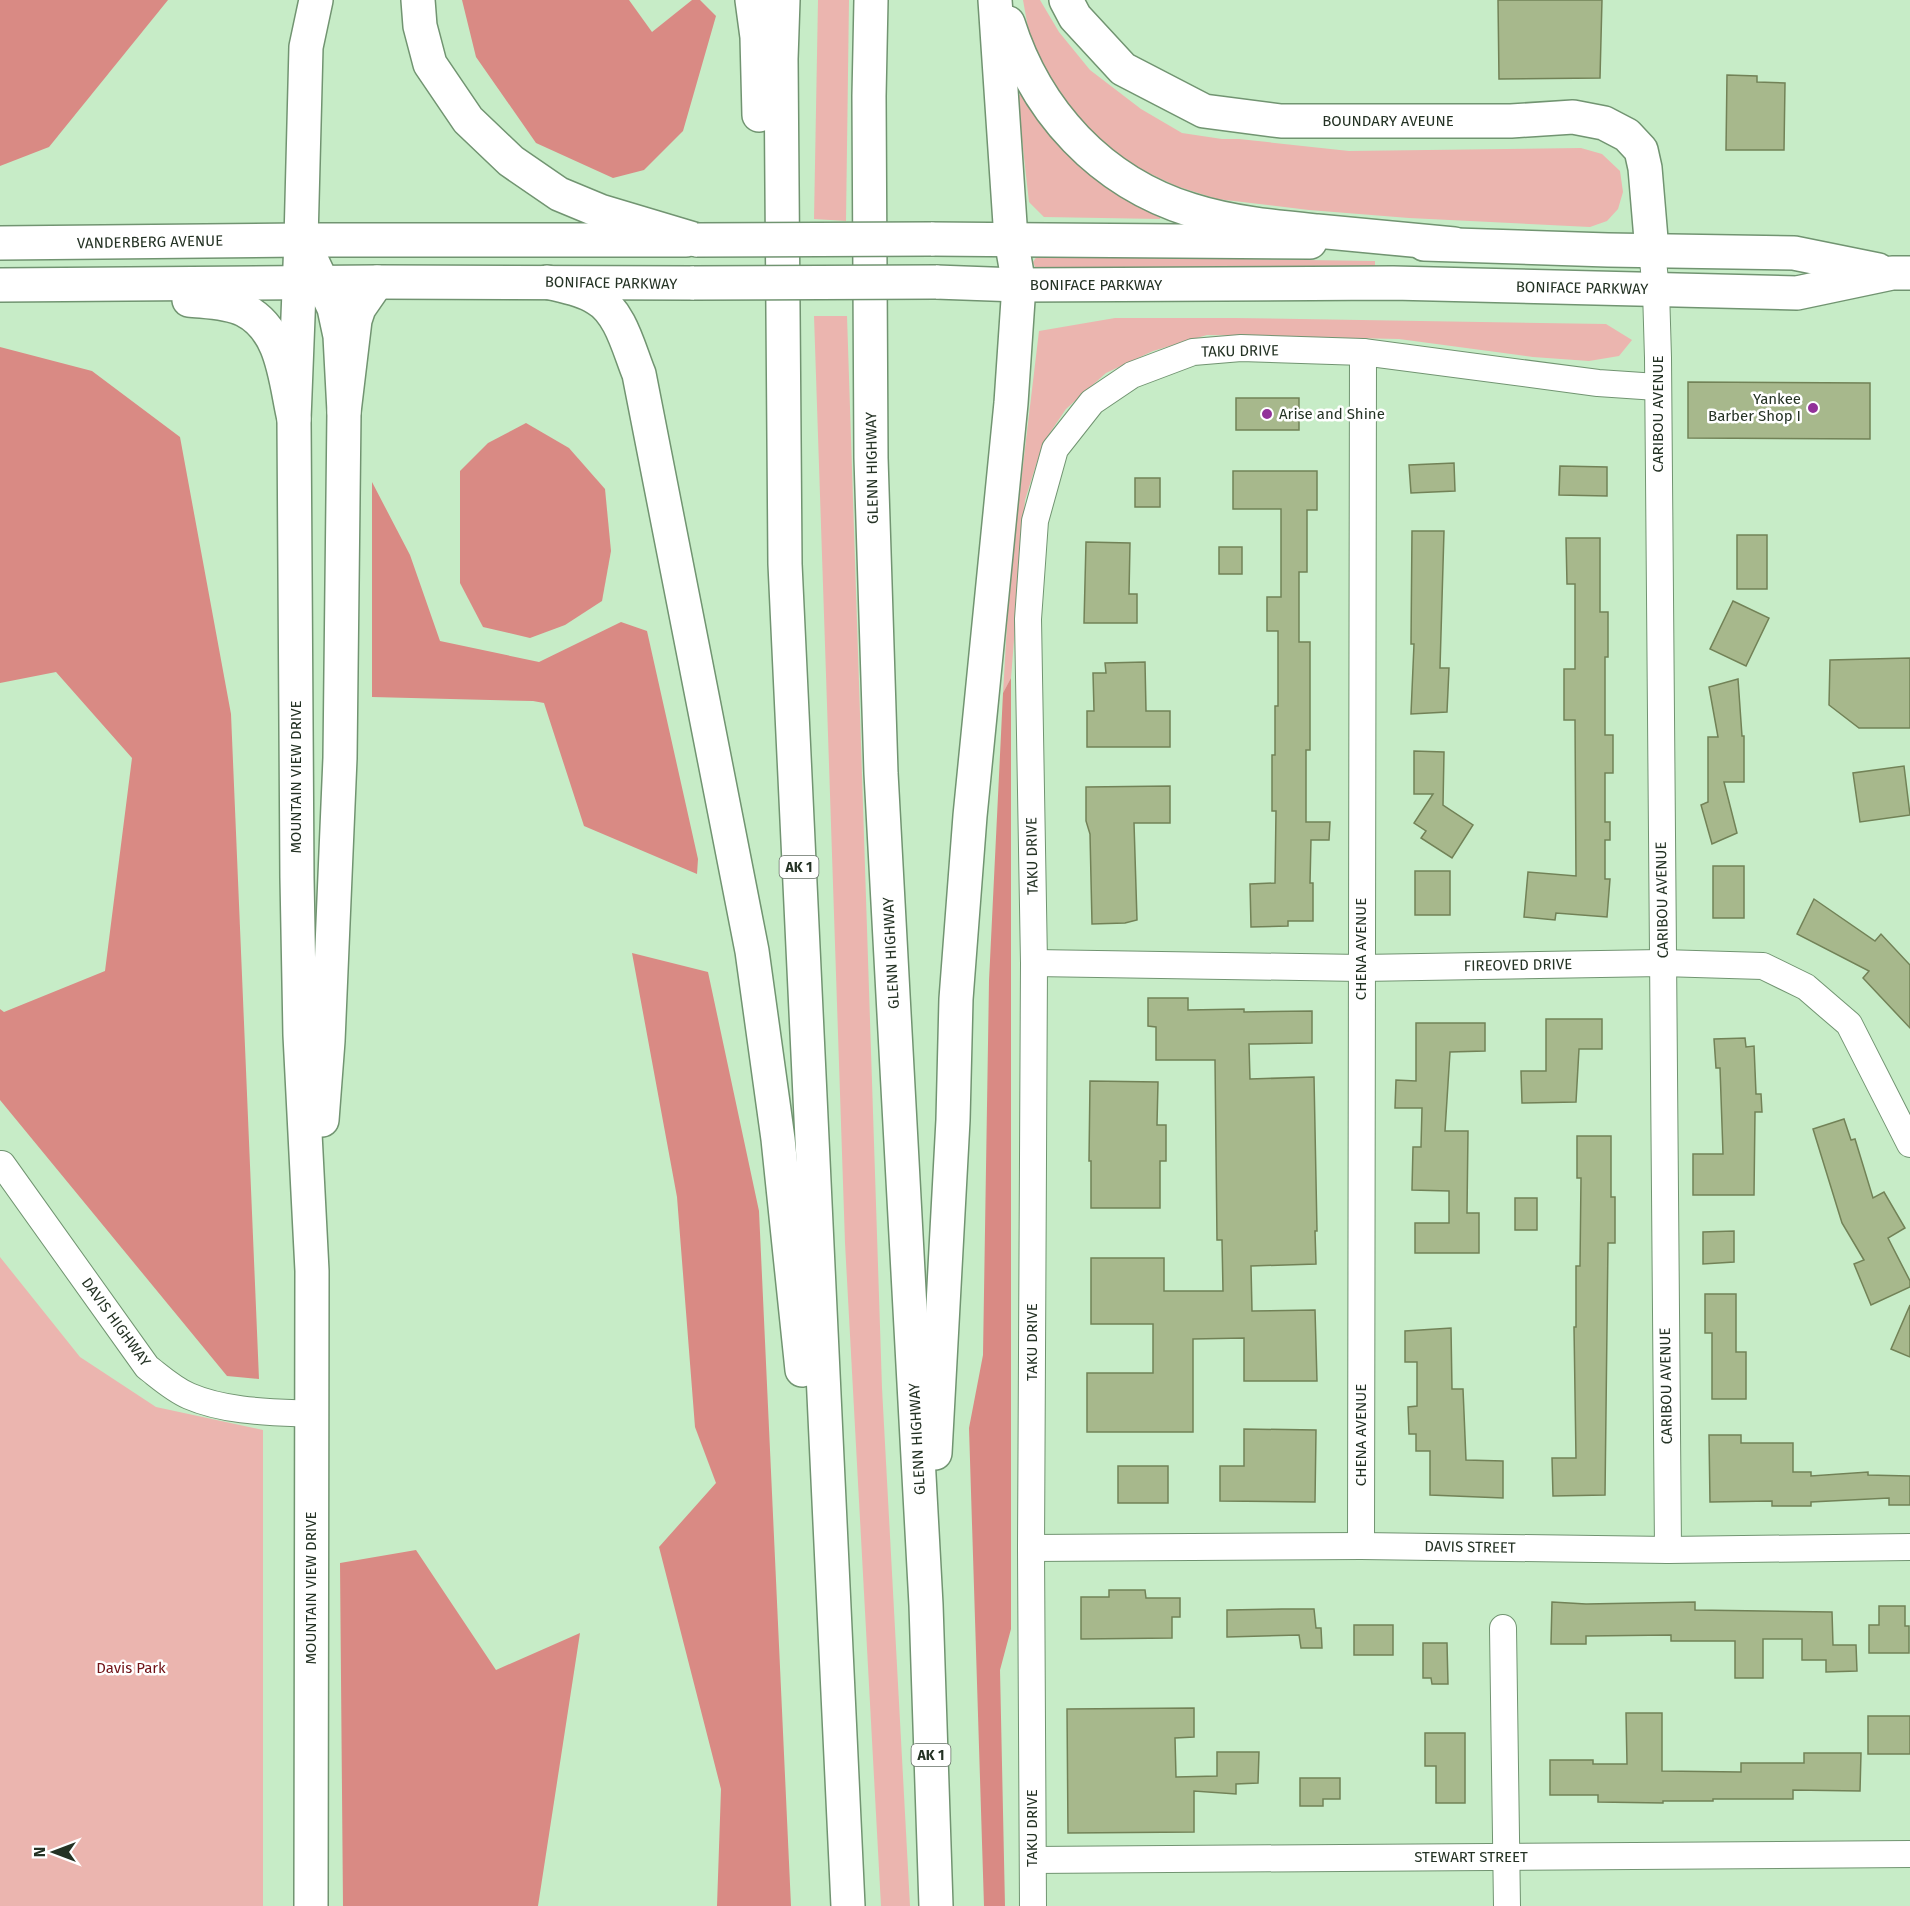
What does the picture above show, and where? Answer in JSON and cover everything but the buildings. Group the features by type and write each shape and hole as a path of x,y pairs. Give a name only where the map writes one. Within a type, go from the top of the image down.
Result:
{"main road":[{"path":"316,0 306,47 301,240 311,283 334,308 340,336 344,412"},
{"path":"418,0 420,26 430,64 468,120 511,161 535,179 569,198 600,211 696,240"},
{"path":"752,0 757,37 767,352 785,564"},
{"name":"AK 1","path":"783,0 781,71 785,564 848,1906"},
{"name":"GLENN HIGHWAY","path":"871,0 869,96 871,458 881,773 926,1605 936,1906"},
{"path":"926,1605 941,1352 957,988 970,816 1010,414 1019,285 1011,239 995,0"},
{"path":"1003,0 1025,68 1053,114 1086,151 1108,169 1147,193 1192,211 1266,225 1454,244"},
{"name":"BOUNDARY AVEUNE","path":"1066,0 1075,17 1123,69 1204,111 1281,121 1512,121 1573,117 1604,123 1628,135 1641,150 1645,168 1652,251"},
{"name":"BONIFACE PARKWAY","path":"301,240 1011,239 1454,244 1794,253 1901,273"},
{"name":"VANDERBERG AVENUE","path":"0,243 301,240"},
{"name":"BONIFACE PARKWAY","path":"311,283 936,282 1019,285 1393,283 1797,292 1901,273"},
{"path":"344,412 355,320 359,308 377,282"},
{"path":"547,282 599,299 614,315 639,374 752,951 780,1151 840,1733"},
{"path":"13,285 311,283"},
{"name":"MOUNTAIN VIEW DRIVE","path":"311,283 294,419 300,1035 312,1271 311,1906"},
{"path":"13,285 197,301 230,305 244,310 271,333 279,350 294,419"},
{"name":"MOUNTAIN VIEW DRIVE","path":"312,1271 328,1041 340,758 344,412"}],"street":[{"name":"CARIBOU AVENUE","path":"1652,251 1656,290 1668,1550"},
{"name":"TAKU DRIVE","path":"1033,1906 1031,1548 1034,963 1028,619 1035,521 1055,449 1092,402 1132,375 1193,352 1241,348 1363,352 1598,383 1657,387"},
{"name":"CHENA AVENUE","path":"1361,1546 1363,352"},
{"name":"FIREOVED DRIVE","path":"1034,963 1361,968 1662,963 1763,966 1806,987 1849,1023 1910,1144"},
{"name":"DAVIS HIGHWAY","path":"2,1164 147,1367 187,1395 212,1405 269,1412 312,1414"},
{"name":"DAVIS STREET","path":"1031,1548 1361,1546 1668,1550 1910,1547"},
{"path":"1503,1628 1507,1906"},
{"name":"STEWART STREET","path":"1033,1860 1910,1854"}],"green space":[{"path":"818,0 849,0 846,221 814,219"},
{"path":"1023,0 1040,0 1059,32 1090,70 1141,109 1182,133 1349,151 1581,148 1602,154 1620,171 1623,192 1618,209 1607,221 1590,227 1409,218 1309,210 1217,199 1176,186 1117,158 1061,100 1030,39"},
{"path":"1017,95 1023,95 1070,155 1123,199 1161,211 1160,219 1044,217 1029,202"},
{"path":"1037,256 1375,261 1375,267 1035,267 1033,262"},
{"path":"814,316 847,316 882,1388 910,1906 881,1906 845,1243"},
{"path":"1115,318 1606,324 1632,340 1619,356 1589,361 1533,357 1399,339 1207,335 1153,351 1106,373 1066,409 1043,443 1025,500 1011,678 1003,693 1010,574 1039,331"},
{"name":"Davis Park","path":"0,1257 80,1357 156,1407 263,1430 263,1906 0,1906"}],"shaded area":[{"path":"0,0 168,0 49,147 0,166"},
{"path":"462,0 629,0 652,32 692,0 700,0 716,16 683,131 644,170 613,178 536,143 476,57"},
{"path":"0,347 92,371 180,437 231,714 259,1379 227,1376 0,1100 0,1009 4,1012 105,971 132,758 56,672 0,683"},
{"path":"526,423 569,448 605,489 611,551 602,601 565,625 530,638 483,627 460,583 460,471 488,443"},
{"path":"372,482 410,555 440,641 539,662 621,622 647,631 698,859 697,874 584,826 544,703 372,697"},
{"path":"1011,678 1011,1629 1000,1670 1005,1906 984,1906 969,1428 983,1355 989,981 1003,693"},
{"path":"632,953 708,972 759,1211 791,1906 717,1906 721,1789 659,1547 716,1483 695,1427 677,1197"},
{"path":"416,1550 496,1670 580,1633 538,1906 343,1906 340,1563"}],"place":[{"name":"Yankee Barber Shop I","path":"1813,408"},
{"name":"Arise and Shine","path":"1267,414"}]}
